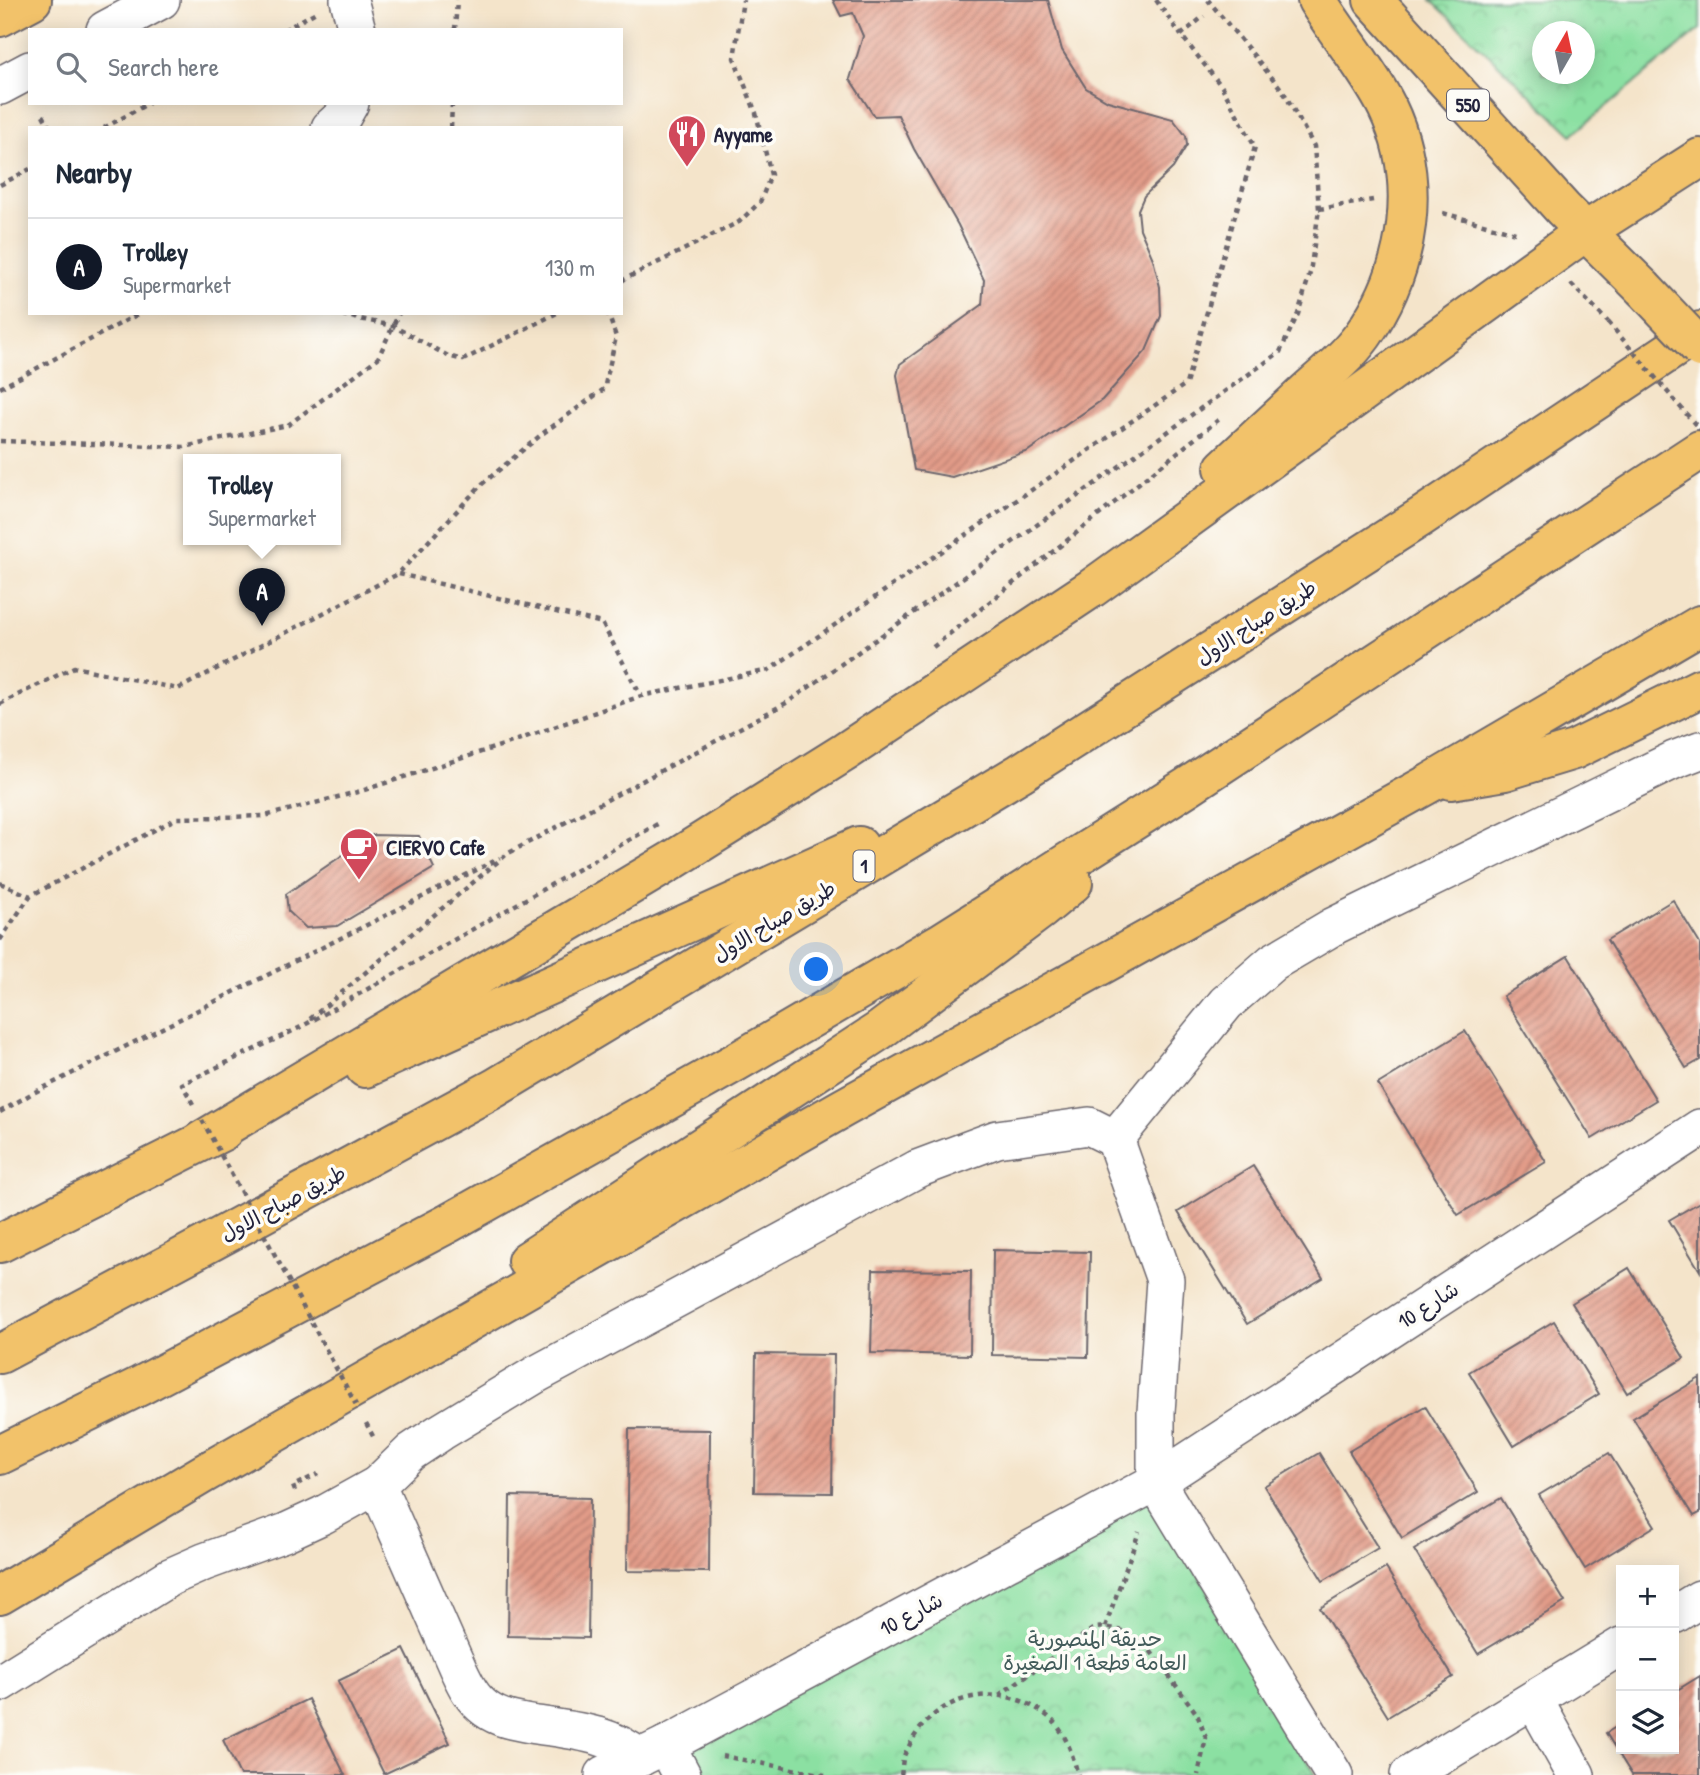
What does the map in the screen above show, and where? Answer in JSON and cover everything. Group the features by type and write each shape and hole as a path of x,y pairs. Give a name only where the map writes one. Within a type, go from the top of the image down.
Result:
{"main road":[{"path":"0,17 32,0"},
{"path":"1092,588 1332,369 1363,335 1384,299 1394,273 1402,247 1409,204 1408,181 1399,137 1377,89 1317,0"},
{"name":"550","path":"1373,0 1563,209 1700,348"},
{"path":"0,1243 202,1131 673,860 845,752 1092,588 1586,232 1700,158"},
{"name":"طريق صباح الاول","path":"0,1354 495,1088 1020,773 1421,517 1700,331"},
{"path":"0,1455 140,1386 449,1223 940,943 1187,787 1700,450"},
{"path":"0,1595 204,1474 843,1108 1432,782 1700,625"},
{"path":"1432,782 1493,774 1540,762 1574,750 1700,688"},
{"path":"202,1131 1020,773"},
{"path":"204,1474 879,1031 1042,909 1187,787"}],"street":[{"path":"110,28 161,0"},
{"path":"338,3 356,28"},
{"path":"0,86 28,71"},
{"path":"332,126 342,117 348,105"},
{"path":"1115,1139 1226,1003 1273,961 1334,926 1674,760 1700,750"},
{"path":"0,1683 170,1577 284,1533 377,1485 411,1452 535,1375 917,1169 997,1139 1089,1126 1115,1139 1165,1280 1156,1412 1156,1482 1334,1775"},
{"name":"شارع 10","path":"604,1775 663,1760 1156,1482 1700,1128"},
{"path":"377,1485 466,1686 484,1708 513,1722 604,1737 663,1760"},
{"path":"1679,1612 1700,1599"},
{"path":"1409,1775 1616,1649"},
{"path":"1534,1700 1576,1775"}],"path":[{"path":"455,28 457,0"},
{"path":"623,280 739,222 760,202 771,174 756,113 734,58 743,0"},
{"path":"0,940 30,896 177,818 265,816 361,791 512,742 641,696 769,670 1186,384 1255,146 1222,87 1156,0"},
{"path":"0,1112 507,854 788,702 1280,352 1298,314 1310,273 1319,209 1314,146 1283,91 1208,0"},
{"path":"288,28 338,3"},
{"path":"1181,35 1204,16"},
{"path":"108,126 145,105"},
{"path":"451,126 452,105"},
{"path":"43,116 49,126"},
{"path":"0,185 28,170"},
{"path":"1319,209 1380,199 1409,204 1536,239 1548,260 1608,322 1700,430"},
{"path":"0,388 136,315"},
{"path":"341,315 393,326 448,356 463,360 553,315"},
{"path":"0,441 184,447 288,425 378,358 398,315"},
{"path":"0,704 74,667 178,689 398,574 481,485 542,434 604,389 616,337 609,315"},
{"path":"925,653 1231,410"},
{"path":"398,574 602,623 641,696"},
{"path":"182,1084 301,1027 671,816"},
{"path":"301,1027 507,854"},
{"path":"0,883 30,896"},
{"path":"202,1131 356,1405"},
{"path":"1105,1627 1156,1482"},
{"path":"999,1695 1094,1628 1105,1627 1122,1631 1146,1645 1197,1714 1206,1738 1198,1775"},
{"path":"901,1775 903,1758 917,1730 939,1709 968,1697 999,1695 1028,1704 1054,1722 1071,1748 1078,1775"},
{"path":"719,1755 825,1775"}],"green space":[{"path":"1431,0 1700,0 1700,29 1572,135"},
{"name":"حديقة المنصورية العامة قطعة 1 الصغيرة","path":"1143,1480 1316,1775 692,1775 679,1748"}],"building":[{"path":"833,0 1048,0 1062,50 1086,88 1108,101 1173,119 1186,136 1187,145 1173,168 1144,196 1138,210 1140,229 1153,259 1160,287 1161,316 1146,351 1102,400 1028,451 952,477 914,470 897,375 900,364 982,305 984,280 958,225 914,149 898,115 874,116 850,79 863,36 853,13 841,16"},
{"name":"CIERVO Cafe","path":"372,835 419,836 434,868 337,926 306,928 288,911 286,894"},
{"path":"1673,900 1700,944 1700,1060 1686,1068 1607,940"},
{"path":"1568,956 1656,1100 1592,1139 1503,996"},
{"path":"1465,1031 1546,1162 1458,1215 1378,1084"},
{"path":"1253,1166 1323,1278 1247,1324 1178,1212"},
{"path":"1700,1202 1700,1271 1669,1220"},
{"path":"993,1250 1090,1252 1088,1357 992,1355"},
{"path":"1629,1268 1684,1358 1627,1393 1572,1303"},
{"path":"873,1270 971,1271 970,1355 871,1353"},
{"path":"1554,1321 1599,1394 1514,1446 1469,1372"},
{"path":"756,1354 834,1355 832,1493 754,1492"},
{"path":"1700,1378 1700,1513 1694,1516 1633,1418"},
{"path":"1425,1406 1478,1492 1402,1538 1349,1451"},
{"path":"629,1429 710,1430 709,1572 627,1571"},
{"path":"1319,1453 1378,1548 1323,1581 1264,1486"},
{"path":"1609,1453 1655,1526 1585,1569 1539,1495"},
{"path":"510,1496 590,1498 588,1638 508,1636"},
{"path":"1501,1498 1565,1602 1478,1654 1414,1550"},
{"path":"1386,1568 1453,1677 1388,1717 1320,1608"},
{"path":"404,1649 450,1743 384,1774 338,1681"},
{"path":"1700,1676 1700,1775 1632,1775 1619,1754 1679,1754 1679,1689"},
{"path":"308,1699 345,1775 240,1775 223,1740"},
{"path":"1616,1727 1616,1749 1606,1733"}],"place":[{"name":"Ayyame","path":"687,168"},
{"name":"Trolley","path":"262,626"},
{"name":"CIERVO Cafe","path":"359,881"}]}
